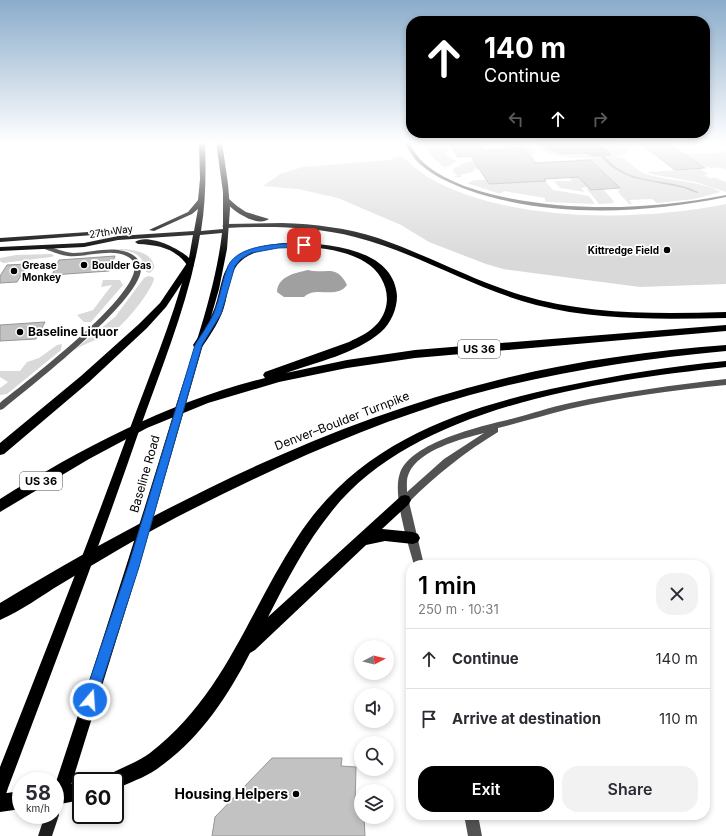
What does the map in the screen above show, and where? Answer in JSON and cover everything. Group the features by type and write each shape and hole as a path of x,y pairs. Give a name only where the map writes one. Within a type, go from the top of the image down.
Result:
{"highway":[{"path":"227,200 237,210 255,218 319,222 354,228 380,238 407,253"},
{"path":"226,228 293,225 330,229 375,240 504,292 539,303 559,307 585,311 657,316 726,315"},
{"path":"198,345 217,314 232,266 239,258 248,252 264,248 295,245 341,250 367,259 387,278 392,290 392,304 388,317 367,337 348,346 277,372 235,390"},
{"path":"0,450 85,379 144,326 163,305 190,265"},
{"name":"US 36","path":"0,506 82,456 160,418 235,390 374,359 415,354 726,328"},
{"name":"Denver–Boulder Turnpike","path":"0,612 113,544 213,492 274,463 373,423 442,400 494,385 556,371 638,356 726,348"},
{"path":"124,777 157,760 189,732 219,690 240,656 281,578 318,520 334,500 389,452 430,429 465,415 524,398 649,373 726,364"},
{"path":"240,656 264,631 404,500"},
{"path":"362,539 385,535 413,538"},
{"path":"0,803 12,801"}],"main road":[{"name":"Baseline Road","path":"0,788 123,465 174,320 190,265 198,230 203,181"},
{"name":"Baseline Road","path":"64,779 133,567 218,277 226,228 227,200 224,181"},
{"path":"152,230 190,213 202,199"},
{"name":"27th Way","path":"0,249 84,245 118,238 226,228"},
{"name":"27th Way","path":"0,240 152,230 198,230"},
{"path":"93,244 140,242 165,245 178,251 190,265"},
{"path":"0,253 13,249"},
{"path":"45,836 49,824"}],"street":[{"path":"452,181 511,200 538,205 574,207 633,208 684,204 726,196"},
{"path":"67,254 84,245"},
{"path":"0,407 100,322 122,298 138,272 137,262 130,256 123,253 100,252 67,254 44,247"},
{"path":"418,560 404,500 404,474 413,461 432,449 454,439 505,424 554,410 602,399 658,390 726,382"},
{"path":"404,500 450,458 505,424"},
{"path":"472,820 476,836"}],"shaded area":[{"path":"270,181 434,181 476,198 510,206 546,212 584,215 658,213 693,210 726,204 726,284 640,287 503,269 429,242 401,225 338,198 298,189 263,186"},
{"path":"473,181 487,181 489,184 545,181 553,190 589,196 595,204 545,202 545,198 504,191 500,194 467,183"},
{"path":"554,181 583,181 588,187 581,188 585,192 560,188"},
{"path":"613,181 682,181 703,185 721,192 694,199 657,203 652,199 629,200 632,204 629,204 618,192 620,188"},
{"path":"690,181 724,181 726,182 726,192"},
{"path":"586,188 591,190 603,189 614,203 599,204"},
{"path":"114,249 131,250 143,253 151,260 154,268 150,273 146,272 139,256 131,252"},
{"path":"52,254 54,256 51,257 3,263 0,261 0,258 16,255"},
{"path":"308,270 335,272 343,278 347,285 337,292 314,292 304,297 284,297 277,292 280,282 288,276"},
{"path":"148,276 153,277 154,279 152,285 143,300 124,323 113,332 74,350 115,317 144,278"},
{"path":"103,280 120,280 123,285 91,322 84,322 77,315 93,310 112,285 101,287"},
{"path":"62,344 61,350 7,394 0,395 0,388 8,382 0,377 0,371 20,371 27,362 39,358 57,345"}],"building":[{"path":"487,181 546,181 489,184"},
{"path":"582,181 613,181 620,188 591,190"},
{"name":"Boulder Gas","path":"115,256 109,271 52,275 59,260"},
{"name":"Grease Monkey","path":"28,264 17,282 0,283 0,276 7,265"},
{"name":"Baseline Liquor","path":"45,322 36,339 0,341 0,325"},
{"name":"Housing Helpers","path":"272,758 342,758 341,766 354,767 354,776 356,776 356,784 354,784 354,824 364,824 365,836 212,836 215,817"}],"waterway":[{"path":"652,181 697,192"}],"place":[{"name":"Kittredge Field","path":"667,250"},
{"name":"Boulder Gas","path":"84,265"},
{"name":"Grease Monkey","path":"14,271"},
{"name":"Baseline Liquor","path":"20,332"},
{"name":"Housing Helpers","path":"296,794"}],"route":[{"path":"90,700 133,567 198,345 217,314 232,266 239,258 248,252 278,246 304,245"}]}
